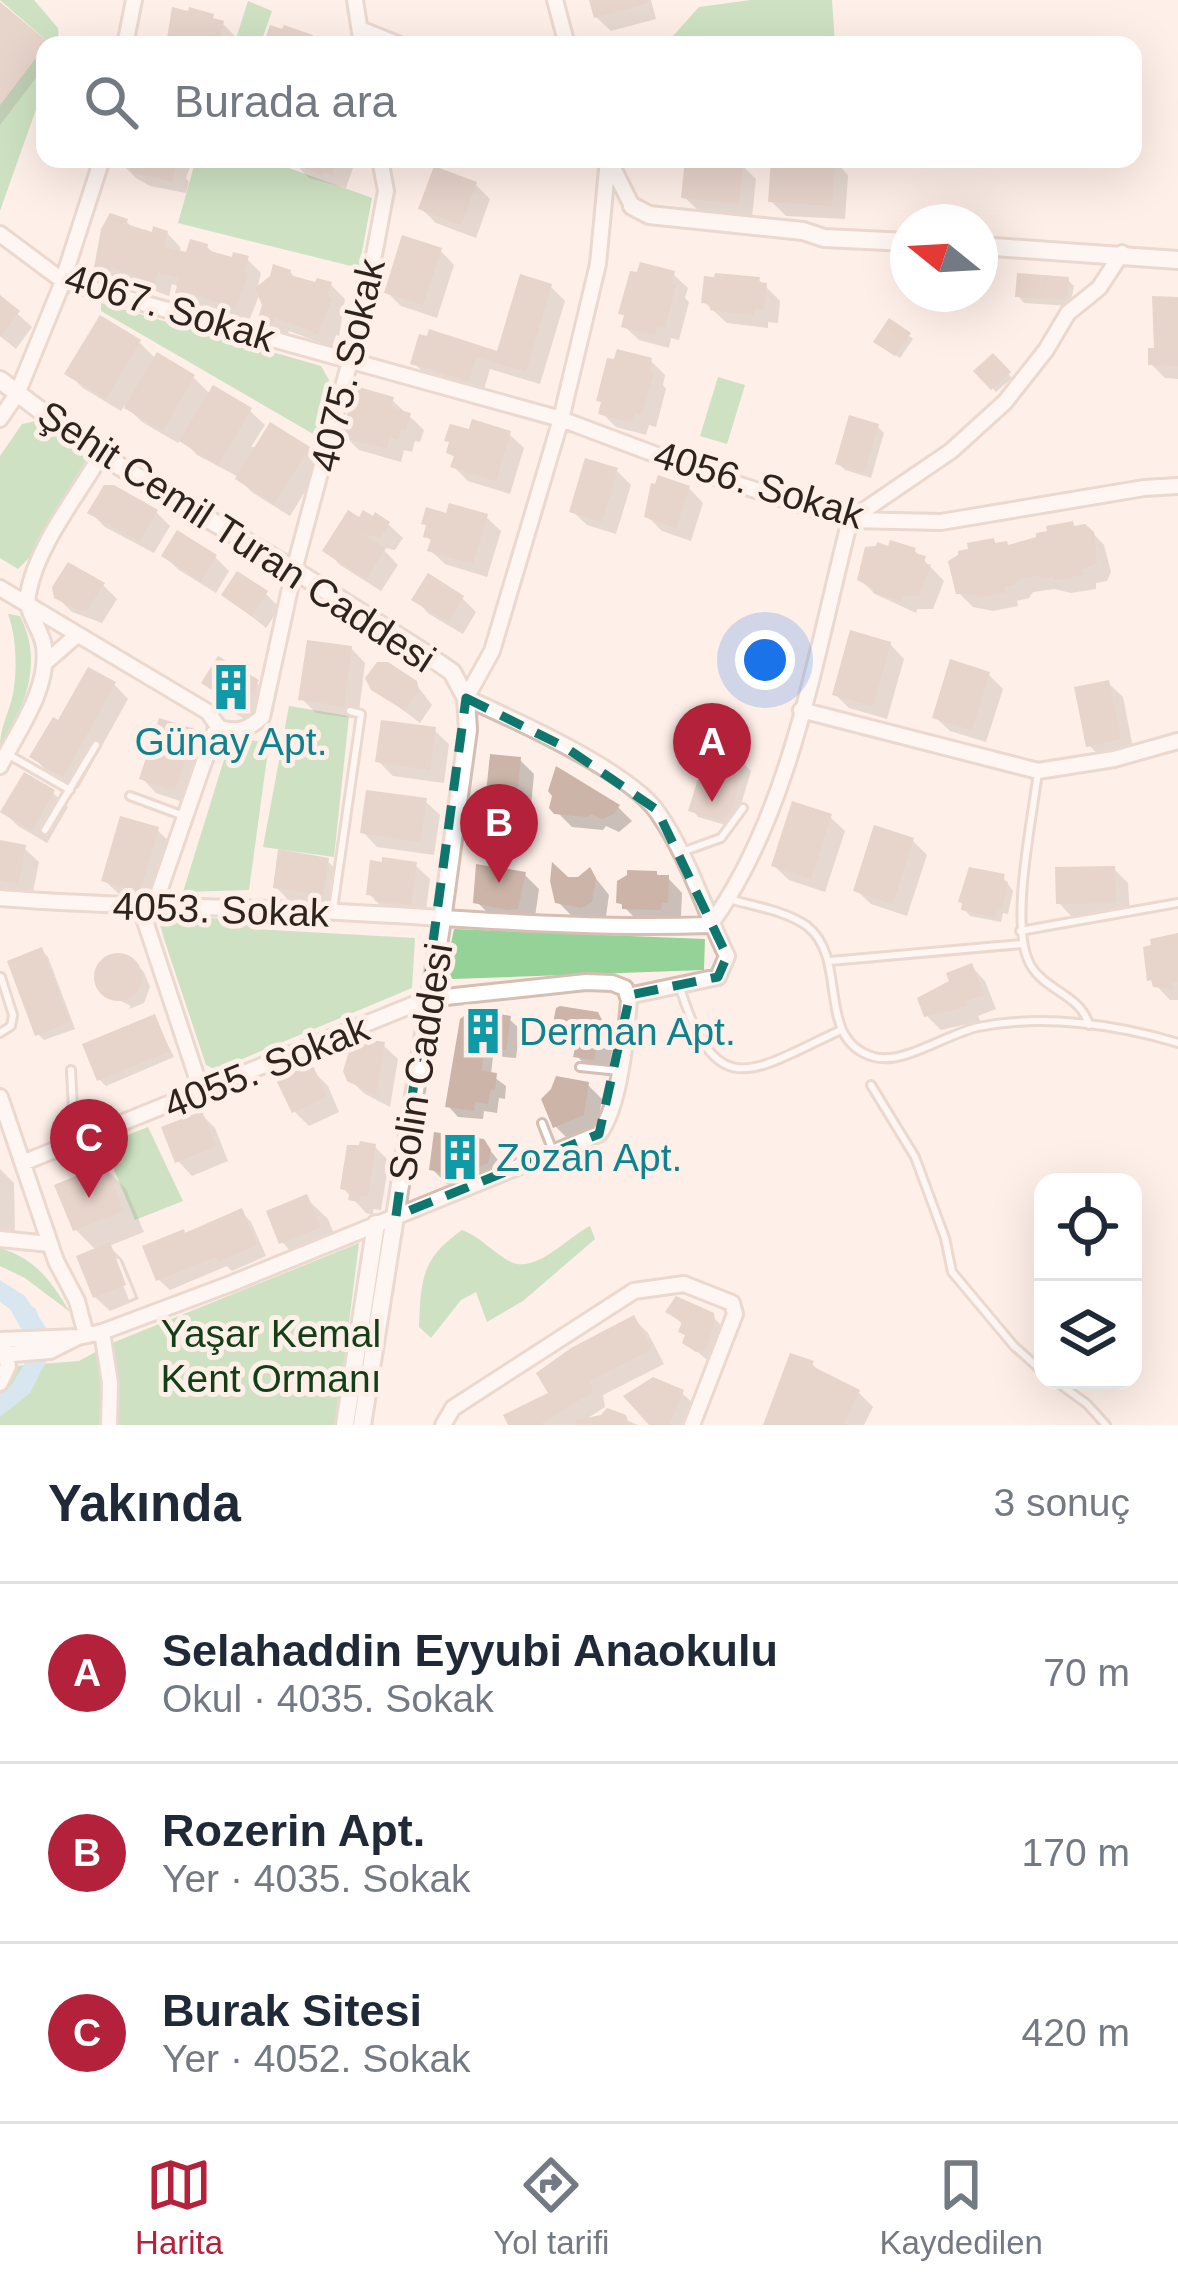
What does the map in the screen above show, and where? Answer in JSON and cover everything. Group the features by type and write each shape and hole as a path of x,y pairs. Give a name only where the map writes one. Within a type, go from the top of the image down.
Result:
{"street":[{"path":"127,36 134,0"},
{"path":"355,0 361,36"},
{"path":"556,0 565,36"},
{"path":"0,419 17,394 63,281 99,168"},
{"name":"4075. Sokak","path":"219,728 236,732 262,717 294,569 350,361 386,191 382,168"},
{"path":"10,1355 89,1334 581,1144 607,1123 628,996 718,977 723,968 727,956 710,925 706,905 657,810 630,785 533,728 466,698 491,651 561,419 598,264 607,168"},
{"path":"613,168 632,206 649,215 803,231 824,238 890,241"},
{"name":"4067. Sokak","path":"0,234 63,281 350,361"},
{"path":"998,247 1178,260"},
{"path":"710,925 761,833 800,710 850,520 951,451 1005,402 1068,313 1099,288 1122,253"},
{"name":"4056. Sokak","path":"350,361 561,419 718,478 850,520 941,522 1178,486"},
{"name":"Şehit Cemil Turan Caddesi","path":"0,380 101,455 294,569 452,672 466,698"},
{"path":"3,760 39,687 46,662 43,639 27,602 34,570 101,455"},
{"path":"0,588 208,712 219,728 147,908 202,1093"},
{"path":"46,662 77,635"},
{"name":"Solin Caddesi","path":"362,1425 442,920 468,730 466,698"},
{"path":"800,710 1038,771 1097,763 1178,741"},
{"name":"4053. Sokak","path":"0,898 625,928 710,925"},
{"name":"4055. Sokak","path":"26,1162 427,999 586,982 612,982 625,988 628,996"},
{"path":"0,1096 50,1244 110,1383 109,1425"},
{"path":"346,1425 376,1224"},
{"path":"0,1239 50,1244"},
{"path":"443,1425 453,1408 634,1291 684,1284 726,1300 735,1314 692,1425"},
{"path":"0,1383 10,1355 0,1339 52,1343"}],"lane":[{"path":"332,912 361,714 350,711"},
{"path":"45,830 96,745"},
{"path":"3,760 70,790"},
{"path":"1038,771 1022,944 1035,973 1077,1004 1089,1025"},
{"path":"130,796 184,816"},
{"path":"678,853 721,838 743,808"},
{"path":"729,898 802,923 823,944 840,1030 862,1052 894,1059 982,1026 1020,1022 1110,1026 1178,1043"},
{"path":"1020,931 1178,903"},
{"path":"830,961 1022,944"},
{"path":"0,1033 11,1026 13,1015 1,976"},
{"path":"678,985 699,1037 734,1069 756,1070 840,1030"},
{"path":"580,1067 619,1071"},
{"path":"71,1070 74,1130 82,1140"},
{"path":"871,1085 915,1157 945,1238 952,1272 1034,1364"},
{"path":"542,1123 554,1154"},
{"path":"1066,1389 1106,1425"}],"highlighted area":[{"path":"466,698 565,747 657,810 727,956 718,977 630,995 599,1134 396,1216"}],"green space":[{"path":"0,0 34,0 58,28 58,36 41,36"},
{"path":"751,0 832,0 834,36 673,36 699,7"},
{"path":"248,1 272,11 263,36 237,36"},
{"path":"36,57 36,109 0,211 0,105"},
{"path":"193,168 289,168 372,198 359,268 178,223"},
{"path":"101,303 321,366 329,380 315,435 101,311"},
{"path":"718,377 745,385 727,444 700,436"},
{"path":"36,421 83,453 86,460 18,569 0,558 0,456 22,424"},
{"path":"8,614 20,616 31,667 24,700 0,748 15,669"},
{"path":"289,706 349,716 334,857 263,847"},
{"path":"231,737 269,743 249,890 183,892"},
{"path":"167,917 241,919 252,929 415,938 412,988 216,1070 206,1065 164,939 159,921"},
{"path":"454,929 705,939 704,970 453,979 445,973"},
{"path":"148,1127 183,1201 135,1220 110,1160 76,1170 72,1157"},
{"path":"590,1226 595,1239 523,1301 487,1322 476,1292 461,1300 431,1338 419,1327 426,1271 438,1251 462,1230 521,1264 541,1259"},
{"name":"Yaşar Kemal Kent Ormanı","path":"359,1243 336,1425 0,1425 0,1367 79,1361 112,1343"},
{"path":"0,1248 41,1272 70,1312 25,1278 0,1266"}],"water":[{"path":"0,1280 25,1296 47,1329 23,1332 10,1309 0,1302"},
{"path":"47,1360 30,1393 0,1417 0,1392 12,1384 25,1363"}],"building":[{"path":"589,0 648,0 648,3 594,18"},
{"path":"0,2 41,36 36,36 36,58 0,105"},
{"path":"172,7 188,11 189,7 224,21 220,36 167,36"},
{"path":"270,25 313,35 313,36 266,36"},
{"path":"129,168 176,168 172,181 133,173"},
{"path":"304,168 334,168 332,175"},
{"path":"433,168 477,182 461,225 418,209"},
{"path":"684,168 742,168 739,204 681,198"},
{"path":"770,168 834,168 832,206 768,202"},
{"path":"110,213 128,219 126,224 152,232 153,226 168,231 164,247 186,252 190,239 208,244 207,250 249,256 244,272 249,273 235,309 191,293 190,298 175,293 179,278 158,272 154,283 111,267 110,272 94,268 101,229"},
{"path":"402,235 442,248 423,305 384,293"},
{"path":"640,262 675,271 665,328 657,326 655,336 621,327 624,315 618,314 630,271 637,272"},
{"path":"273,264 291,270 290,275 332,282 328,297 332,299 318,334 275,318 273,323 258,319 262,305 255,288 270,276"},
{"path":"1017,273 1069,277 1067,299 1015,297"},
{"path":"520,274 552,284 526,372 476,357 469,381 410,364 419,334 427,336 429,329 497,351"},
{"path":"704,276 760,277 759,282 767,283 764,310 755,309 754,315 710,310 710,304 701,303"},
{"path":"0,295 20,311 0,337"},
{"path":"1152,296 1178,297 1178,366 1148,365 1148,348 1154,348"},
{"path":"100,315 141,340 106,399 64,374"},
{"path":"889,318 911,333 895,356 873,342"},
{"path":"617,349 652,358 649,371 654,372 642,415 635,413 632,423 598,414 601,402 596,401 607,358 614,359"},
{"path":"157,352 195,375 163,431 124,408"},
{"path":"993,353 1011,372 991,390 973,371"},
{"path":"213,385 252,408 218,465 179,441"},
{"path":"355,386 394,397 391,407 411,413 406,430 401,428 398,440 390,437 387,449 341,437"},
{"path":"849,415 879,424 864,473 835,464"},
{"path":"472,419 511,431 496,481 450,467 454,456 446,453 449,442 444,441 450,424 469,429"},
{"path":"270,422 310,447 274,504 235,479"},
{"path":"585,458 618,468 602,522 569,512"},
{"path":"658,475 690,486 676,528 644,517 651,483 655,484"},
{"path":"104,485 114,485 158,510 139,541 87,513"},
{"path":"449,503 488,514 473,564 427,551 431,539 423,537 426,525 421,524 426,507 446,513"},
{"path":"348,510 359,517 363,510 373,516 375,512 390,522 381,537 362,534 386,548 366,579 322,551"},
{"path":"1073,521 1074,526 1085,524 1094,532 1097,563 1083,569 1084,575 1019,579 1005,587 1006,592 976,598 975,594 956,594 948,561 968,549 967,543 994,538 995,543 1007,541 1008,545 1036,537 1047,531 1046,526"},
{"path":"177,530 217,555 201,581 161,556"},
{"path":"890,540 916,548 914,553 926,556 923,566 931,564 919,596 903,596 902,601 873,593 874,589 857,580 865,547 877,542 888,546"},
{"path":"68,562 105,583 87,610 54,598 52,587"},
{"path":"237,571 268,591 251,616 221,595"},
{"path":"428,573 464,596 448,622 411,600"},
{"path":"850,630 891,642 873,706 832,695"},
{"path":"307,640 352,646 344,706 298,700"},
{"name":"Günay Apt.","path":"218,656 259,680 239,713 212,697 215,692 201,683"},
{"path":"950,659 990,672 972,730 932,718"},
{"path":"377,662 388,662 417,681 419,690 405,711 371,690 365,678"},
{"path":"88,667 116,682 63,777 29,757 53,717 58,720"},
{"path":"1109,680 1121,739 1086,747 1074,687"},
{"path":"159,718 195,729 175,791 139,779"},
{"path":"381,720 436,727 430,770 375,762"},
{"path":"707,750 746,762 731,811 721,821 688,811"},
{"path":"490,754 521,757 514,826 483,823"},
{"path":"556,766 620,805 614,814 602,819 591,814 554,814 548,791"},
{"path":"24,772 55,790 32,831 0,812"},
{"path":"366,790 427,798 420,842 360,833"},
{"path":"792,801 832,814 811,879 771,866"},
{"path":"120,816 159,827 140,892 101,881"},
{"path":"874,825 914,838 893,904 853,891"},
{"path":"0,840 26,845 18,884 0,880"},
{"path":"278,849 329,858 323,895 273,888"},
{"path":"382,857 417,862 411,905 375,901 375,896 366,895 370,860 382,862"},
{"path":"552,862 568,877 578,877 590,867 596,878 592,902 582,908 555,903"},
{"path":"476,864 526,872 518,909 473,903"},
{"path":"1115,866 1116,903 1056,904 1055,867"},
{"path":"969,867 1005,874 1003,881 1008,882 1002,909 997,908 995,917 961,910 958,902"},
{"path":"627,870 669,875 668,903 662,903 661,910 622,909 616,903 617,881"},
{"path":"1178,933 1178,982 1172,983 1173,989 1153,987 1147,981 1143,947 1151,945 1150,939"},
{"path":"42,947 70,1022 35,1036 7,961"},
{"path":"118,953 135,960 142,977 135,994 118,1001 101,994 94,977 101,960"},
{"path":"972,963 984,995 966,1001 967,1006 924,1017 917,998 949,981 946,973"},
{"path":"560,1006 598,1012 602,1020 594,1060 573,1057 578,1035 552,1028"},
{"path":"472,1010 511,1016 506,1050 484,1047 482,1071 497,1073 495,1090 490,1090 488,1104 475,1102 474,1111 445,1107 460,1019"},
{"path":"155,1014 170,1051 97,1081 82,1044"},
{"path":"370,1040 385,1042 376,1095 347,1081 343,1071 350,1048"},
{"path":"308,1064 327,1097 292,1113 277,1082"},
{"path":"556,1076 589,1082 584,1115 553,1128 541,1099"},
{"path":"202,1111 216,1146 175,1163 161,1127"},
{"name":"Zozan Apt.","path":"434,1132 484,1139 491,1150 488,1163 459,1175 429,1170"},
{"path":"376,1144 368,1197 360,1196 359,1202 348,1200 350,1191 340,1189 347,1145"},
{"path":"105,1164 124,1211 73,1231 54,1185"},
{"path":"307,1194 321,1227 279,1244 266,1211"},
{"path":"242,1208 257,1245 156,1281 142,1246"},
{"path":"110,1242 126,1285 93,1298 76,1256"},
{"path":"676,1296 714,1313 706,1350 696,1352 682,1343 685,1335 678,1332 682,1322 665,1312"},
{"path":"634,1315 652,1349 590,1381 593,1392 539,1425 508,1425 503,1415 548,1393 536,1373 571,1348"},
{"path":"790,1353 814,1361 812,1366 860,1390 843,1425 763,1425"},
{"path":"653,1377 684,1390 669,1425 649,1425 623,1396"},
{"path":"607,1408 626,1415 629,1425 577,1425 576,1420 601,1415"}],"waterway":[{"path":"0,1292 30,1314 34,1341 27,1377 0,1405"}],"place":[{"name":"Günay Apt.","path":"231,687"},
{"name":"Selahaddin Eyyubi Anaokulu","path":"712,802"},
{"name":"Rozerin Apt.","path":"499,883"},
{"name":"Derman Apt.","path":"483,1031"},
{"name":"Zozan Apt.","path":"460,1157"},
{"name":"Burak Sitesi","path":"89,1198"}]}
